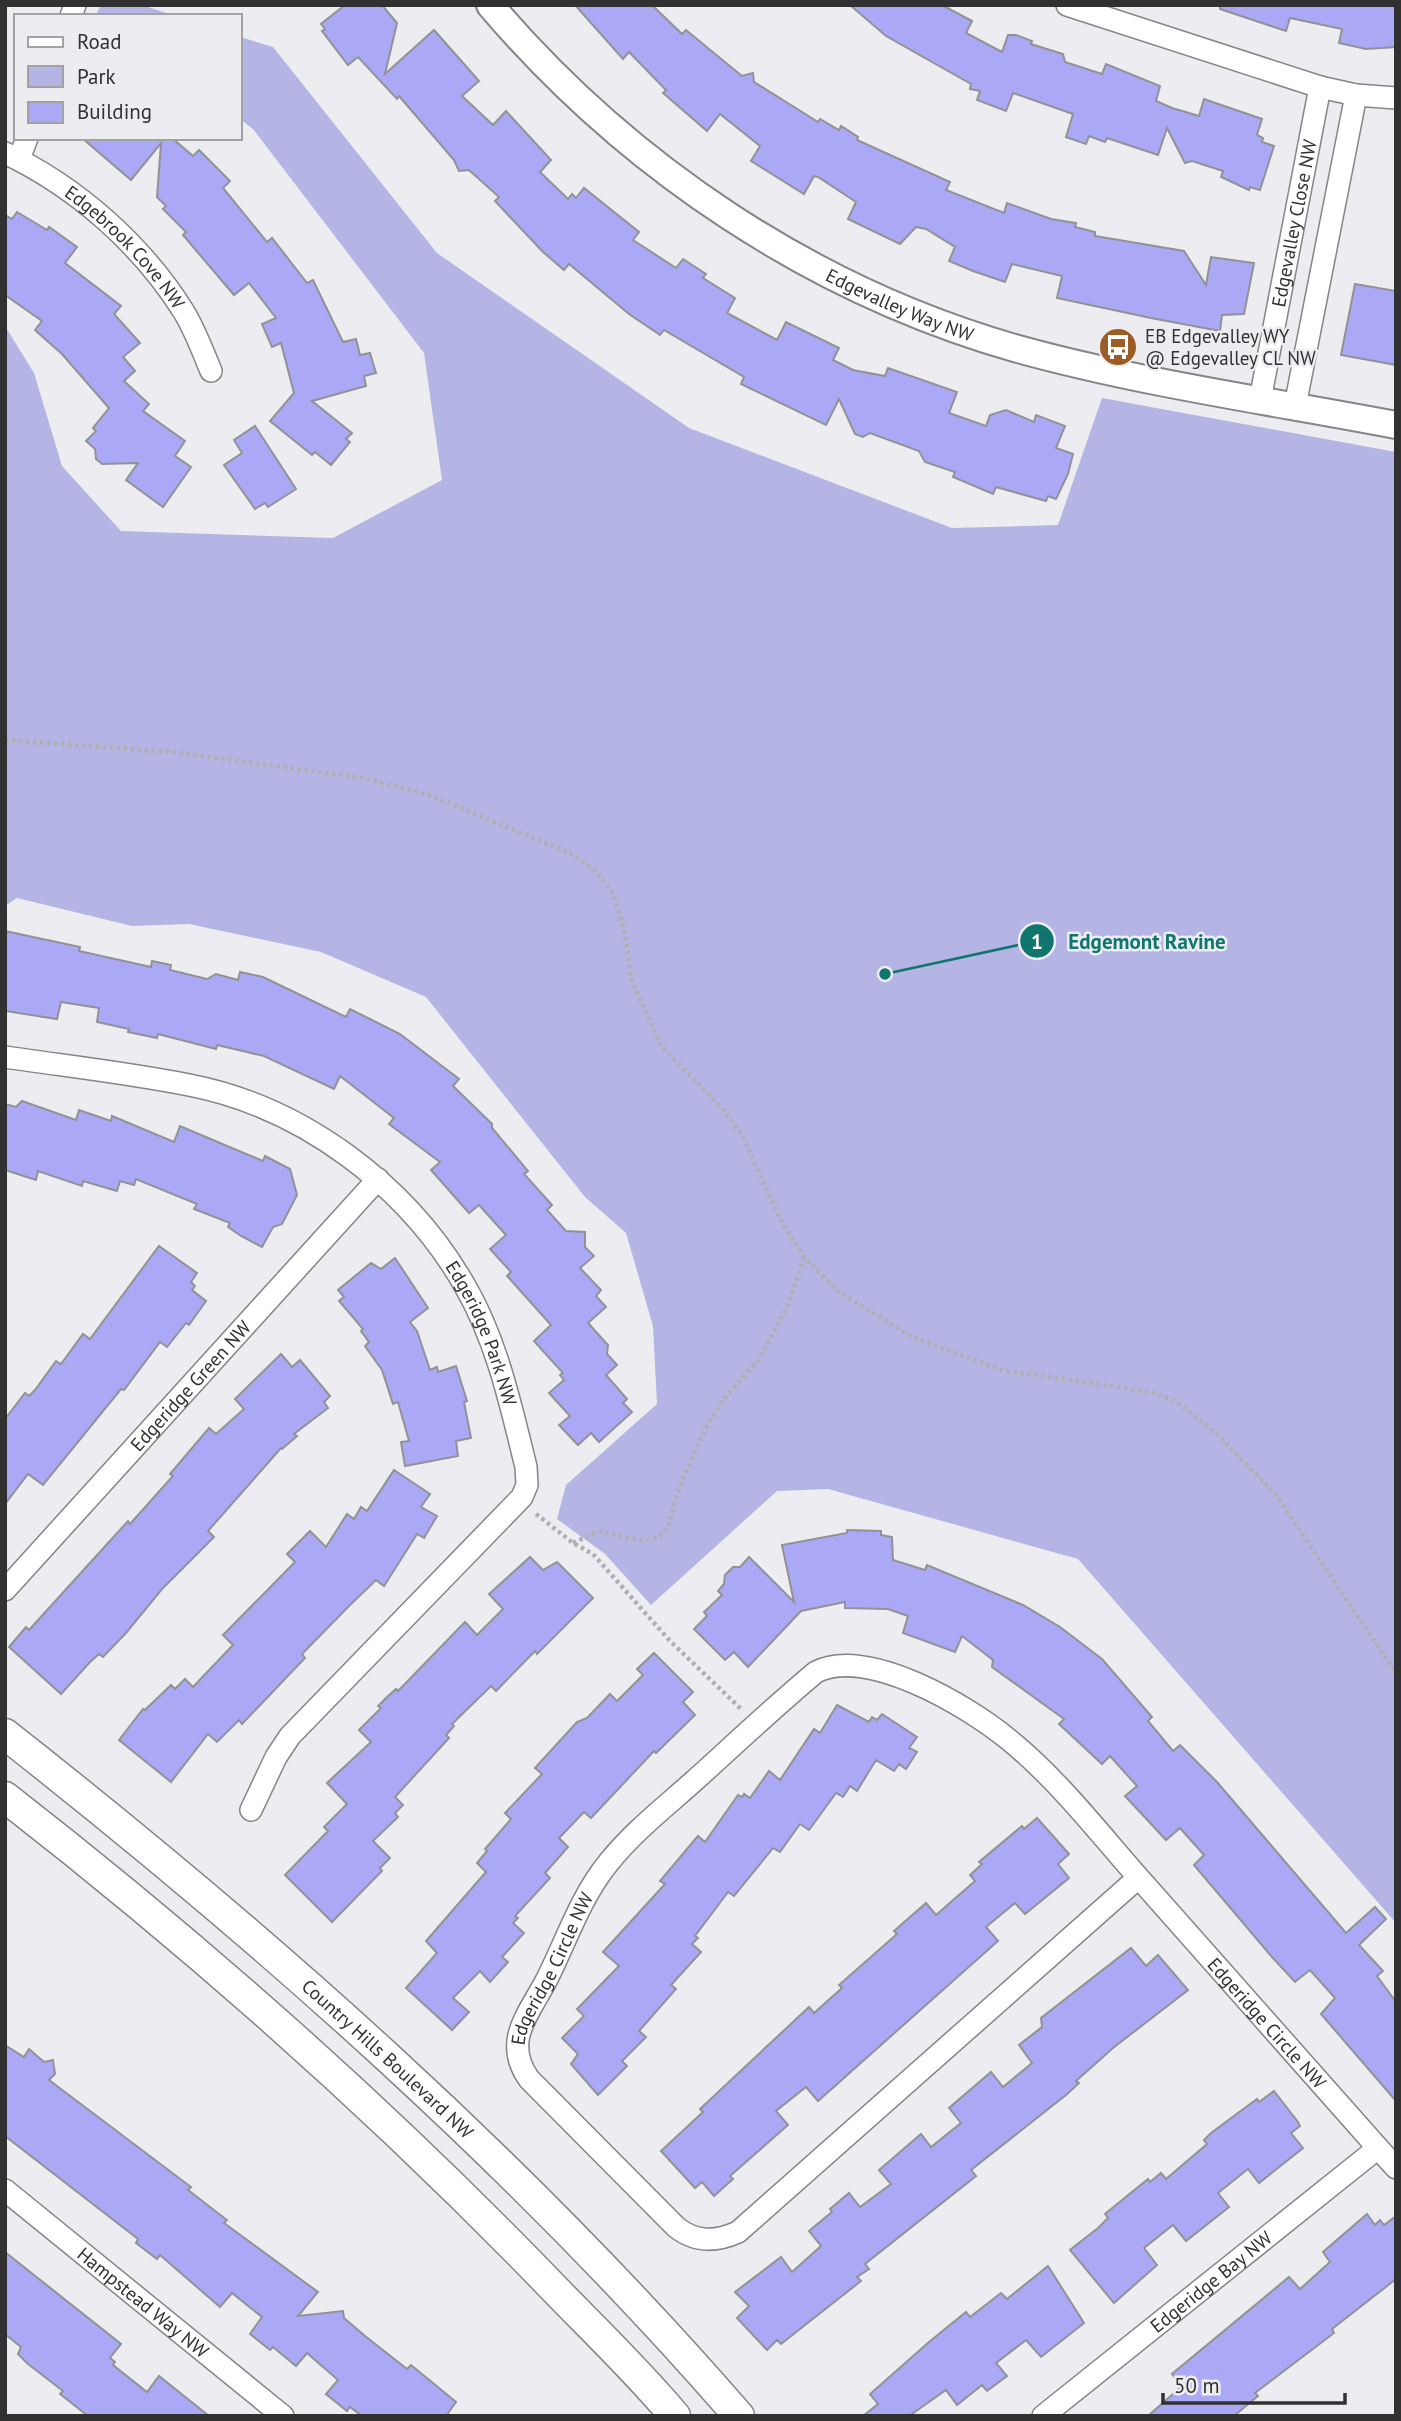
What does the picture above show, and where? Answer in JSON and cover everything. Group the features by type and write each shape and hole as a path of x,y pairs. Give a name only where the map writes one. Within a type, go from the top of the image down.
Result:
{"main road":[{"name":"Country Hills Boulevard NW","path":"5,1734 146,1847 380,2051 589,2252 739,2416"},
{"path":"5,1797 165,1927 348,2087 462,2193 675,2416"}],"street":[{"name":"Edgevalley Way NW","path":"490,5 574,94 662,170 733,219 824,273 961,331 1019,349 1260,400 1396,425"},
{"path":"1067,5 1320,87 1356,95 1396,98"},
{"name":"Edgevalley Close NW","path":"1260,400 1320,87"},
{"name":"Edgevalley Close NW","path":"1295,406 1356,95"},
{"path":"12,156 25,140"},
{"name":"Edgebrook Cove NW","path":"12,156 56,181 96,211 154,270 185,314 211,371"},
{"name":"Edgeridge Park NW","path":"5,1056 191,1085 242,1100 294,1122 333,1144 378,1179 432,1237 465,1286 492,1345 526,1467 527,1485 522,1497"},
{"name":"Edgeridge Green NW","path":"5,1590 378,1179"},
{"path":"251,1810 276,1757 290,1736 522,1497"},
{"name":"Edgeridge Circle NW","path":"1138,1878 738,2232 725,2238 695,2238 676,2227 529,2079 519,2060 516,2035 577,1914 609,1861 757,1724 825,1667 851,1664 893,1675 972,1713 1009,1739 1052,1781 1396,2168"},
{"name":"Edgeridge Bay NW","path":"1043,2416 1378,2148"},
{"name":"Hampstead Way NW","path":"5,2190 283,2416"}],"path":[{"path":"5,740 174,752 363,778 429,795 568,852 596,871 613,893 624,929 632,981 646,1018 661,1046 723,1109 742,1135 782,1223 804,1257 838,1291 889,1324 963,1357 1002,1370 1135,1390 1176,1401 1214,1432 1276,1495 1396,1673"},
{"path":"573,1543 598,1531 639,1540 658,1538 668,1528 677,1494 698,1443 722,1401 760,1358 788,1305 804,1257"},
{"path":"522,1497 544,1523 593,1554 670,1641 757,1724"}],"green space":[{"path":"101,5 142,5 169,14 98,14"},
{"path":"242,38 273,47 437,253 689,428 952,528 1058,525 1102,398 1396,452 1396,1923 1078,1559 828,1489 777,1491 651,1605 605,1554 557,1519 566,1485 657,1404 653,1326 626,1233 585,1197 426,997 321,952 189,924 132,926 17,898 5,906 5,326 34,373 62,466 121,531 333,538 442,480 424,353 253,129 242,121"}],"building":[{"path":"345,5 382,5 397,23 385,74 434,30 479,81 462,96 493,125 506,111 551,160 540,172 568,199 572,194 576,198 584,188 639,232 633,240 676,268 683,259 706,274 703,278 735,298 727,313 777,340 786,322 839,348 833,360 853,370 885,376 888,368 957,392 949,413 986,426 990,415 1006,410 1034,422 1036,415 1065,426 1056,448 1073,454 1068,474 1056,499 1048,496 1046,501 996,487 993,494 953,477 955,472 925,462 919,451 870,433 863,437 855,434 839,399 826,425 741,384 744,377 664,330 660,335 629,314 569,264 564,270 543,252 495,201 499,197 469,170 459,171 454,160 399,96 397,99 358,57 348,65 322,31 325,29 321,24"},
{"path":"575,5 652,5 682,34 686,30 742,76 753,73 754,82 818,122 820,119 839,130 841,126 858,137 857,140 950,182 946,190 1004,213 1007,203 1051,219 1076,223 1075,227 1095,232 1095,236 1184,251 1206,285 1211,257 1254,263 1244,314 1222,315 1220,331 1151,318 1057,298 1062,276 1012,264 1005,282 973,271 949,261 955,247 926,229 916,227 900,244 848,219 856,202 818,177 814,176 804,194 751,161 760,146 720,114 707,131 663,93 666,90 629,52 623,59"},
{"path":"850,5 942,5 972,21 966,33 1002,52 1008,35 1016,35 1032,41 1031,44 1063,54 1065,62 1102,74 1106,64 1160,86 1156,101 1172,108 1199,116 1204,99 1262,119 1257,135 1263,138 1262,142 1274,146 1260,190 1250,187 1249,190 1221,177 1223,171 1192,161 1185,163 1167,128 1158,155 1107,138 1105,142 1089,136 1086,144 1066,137 1073,114 1013,93 1006,111 977,100 980,91 970,89 971,84 886,36"},
{"path":"1220,5 1396,5 1396,47 1366,49 1339,43 1342,29 1290,18 1286,31 1220,9"},
{"path":"84,140 174,140 193,156 199,150 230,181 223,188 267,242 272,238 307,283 313,280 343,342 356,339 360,355 370,353 376,373 364,376 366,386 312,401 352,433 346,439 350,442 331,465 315,452 312,455 270,421 294,393 281,343 272,347 262,324 276,318 249,283 234,295 183,235 186,232 163,209 166,206 157,197 161,143 131,180"},
{"path":"17,212 47,230 49,227 77,247 65,263 121,306 114,314 140,343 123,357 135,371 124,381 149,404 143,411 185,441 175,456 191,467 163,507 126,480 138,463 102,464 96,459 95,449 86,441 96,431 93,428 109,408 62,354 35,330 42,321 5,295 5,215 12,219"},
{"path":"1355,284 1396,291 1396,365 1341,355"},
{"path":"255,426 296,489 268,507 265,503 255,509 224,465 242,453 234,440"},
{"path":"5,931 80,947 79,951 151,967 152,961 171,965 170,970 207,979 216,974 238,980 240,972 263,977 346,1017 350,1009 400,1034 459,1079 453,1086 492,1124 492,1128 528,1171 524,1174 552,1205 547,1210 566,1231 585,1232 585,1247 594,1256 580,1268 601,1290 596,1296 606,1307 588,1323 608,1345 607,1354 617,1365 606,1375 627,1399 623,1403 632,1412 599,1442 591,1433 578,1445 559,1425 570,1416 549,1393 564,1380 560,1375 563,1373 534,1341 551,1325 507,1276 511,1272 490,1249 506,1235 479,1205 469,1213 431,1170 440,1162 389,1124 394,1118 340,1076 334,1089 264,1056 217,1045 216,1049 158,1034 157,1038 128,1032 129,1029 97,1022 99,1008 61,1002 57,1019 5,1011"},
{"path":"22,1101 76,1120 79,1110 111,1121 112,1116 174,1142 180,1126 263,1161 265,1156 290,1169 297,1195 282,1224 273,1227 262,1247 228,1227 230,1223 194,1209 197,1204 136,1179 134,1185 120,1181 117,1191 83,1181 82,1186 38,1171 36,1180 5,1170 5,1104 16,1107"},
{"path":"159,1246 197,1273 191,1282 195,1286 192,1290 206,1301 189,1325 186,1323 167,1347 160,1342 124,1390 121,1389 43,1485 28,1474 5,1504 5,1419 25,1393 29,1396 35,1390 56,1361 61,1364 83,1334 90,1339"},
{"path":"395,1258 428,1308 410,1322 417,1331 430,1370 437,1367 438,1372 456,1366 467,1401 464,1402 471,1438 456,1441 458,1456 405,1466 401,1442 409,1441 398,1402 393,1404 382,1370 365,1346 369,1342 361,1331 363,1329 339,1301 344,1297 338,1290 371,1263 381,1269"},
{"path":"281,1354 292,1367 300,1360 330,1396 324,1402 328,1408 294,1434 297,1436 281,1448 208,1531 214,1537 162,1589 103,1657 99,1654 61,1694 9,1647 26,1627 29,1630 128,1521 130,1524 173,1476 170,1474 209,1428 216,1434 244,1409 235,1399"},
{"path":"394,1470 430,1494 421,1507 437,1516 424,1538 417,1534 384,1586 376,1580 349,1606 302,1654 305,1658 242,1724 239,1720 217,1742 208,1734 171,1782 119,1740 143,1709 171,1685 175,1689 185,1679 193,1687 233,1645 223,1635 295,1562 287,1554 310,1531 326,1547 347,1514 354,1519 361,1507 367,1511"},
{"path":"847,1530 881,1531 881,1535 892,1537 893,1560 925,1570 927,1565 1023,1605 1060,1627 1102,1659 1152,1717 1148,1721 1173,1751 1180,1745 1217,1782 1346,1933 1375,1907 1386,1919 1359,1945 1383,1971 1377,1976 1396,2002 1396,2101 1321,2014 1335,1998 1310,1970 1295,1982 1272,1957 1194,1865 1204,1855 1180,1828 1166,1840 1125,1796 1137,1786 1110,1756 1102,1764 1059,1724 1064,1719 992,1667 993,1660 962,1636 955,1652 903,1633 908,1616 888,1609 845,1608 845,1602 801,1611 748,1667 734,1652 725,1660 694,1629 707,1616 704,1612 722,1595 718,1591 724,1584 725,1575 733,1567 740,1567 749,1557 794,1602 782,1545 847,1533"},
{"path":"530,1557 543,1570 557,1562 593,1598 496,1691 491,1686 452,1724 454,1726 446,1735 449,1738 395,1797 403,1805 395,1813 398,1817 373,1841 390,1858 380,1868 382,1871 332,1922 285,1875 328,1831 324,1827 347,1804 327,1783 371,1742 359,1730 381,1708 378,1706 386,1698 396,1689 398,1691 465,1622 477,1635 503,1609 489,1594"},
{"path":"654,1653 693,1692 683,1702 695,1715 656,1753 654,1751 591,1818 584,1812 559,1838 568,1847 545,1873 550,1878 515,1916 518,1918 513,1923 524,1933 502,1957 508,1962 490,1982 480,1971 453,1998 469,2012 452,2030 406,1988 437,1953 426,1941 486,1872 477,1863 487,1851 485,1849 511,1819 505,1813 542,1774 535,1768 577,1722 587,1718 610,1694 617,1701 643,1675 637,1669"},
{"path":"837,1705 869,1722 872,1717 877,1720 882,1714 917,1737 909,1748 917,1752 906,1769 899,1764 894,1771 876,1760 857,1791 850,1786 843,1797 836,1793 809,1830 800,1824 780,1852 773,1848 734,1896 728,1892 695,1936 698,1938 692,1944 701,1952 671,1985 676,1989 639,2031 646,2037 622,2061 627,2066 598,2095 571,2064 578,2054 562,2038 584,2016 577,2009 619,1966 603,1952 665,1884 660,1881 698,1836 705,1842 738,1795 742,1797 744,1794 750,1798 769,1771 780,1780 814,1729 820,1733"},
{"path":"1037,1818 1069,1854 1058,1864 1069,1878 1025,1914 1015,1903 986,1927 998,1941 818,2101 806,2087 776,2111 788,2125 730,2176 733,2179 714,2196 702,2182 695,2188 661,2151 703,2112 700,2109 809,2007 814,2013 842,1988 839,1985 897,1934 894,1931 926,1903 936,1915 975,1881 970,1875 982,1864 979,1862 1022,1826 1024,1829"},
{"path":"1131,1948 1146,1966 1158,1955 1188,1990 1113,2048 1076,2081 1079,2083 1066,2095 971,2170 976,2176 865,2264 869,2269 857,2277 861,2281 781,2344 777,2340 767,2350 737,2318 749,2306 735,2292 781,2257 792,2272 821,2246 809,2231 832,2212 830,2209 849,2193 860,2207 891,2184 879,2170 921,2134 931,2147 961,2123 949,2108 991,2072 1003,2087 1032,2063 1019,2045 1042,2027 1041,2018"},
{"path":"5,2045 24,2057 29,2049 44,2062 53,2060 55,2074 49,2080 191,2187 188,2190 227,2220 224,2223 318,2292 298,2316 343,2311 344,2318 365,2336 407,2369 411,2365 456,2402 446,2416 362,2416 350,2407 347,2411 326,2394 338,2380 307,2353 296,2366 273,2347 270,2350 250,2334 262,2317 232,2293 220,2307 160,2255 157,2259 136,2243 138,2239 5,2136"},
{"path":"1274,2091 1298,2122 1300,2126 1291,2133 1303,2148 1259,2183 1248,2169 1218,2193 1229,2207 1186,2241 1173,2225 1144,2248 1157,2265 1114,2303 1070,2250 1108,2218 1105,2214 1148,2179 1150,2182 1161,2173 1166,2179 1207,2144 1204,2140 1211,2133 1257,2099 1259,2102"},
{"path":"1367,2214 1375,2225 1380,2220 1384,2225 1396,2216 1396,2279 1332,2329 1334,2333 1255,2393 1258,2396 1234,2416 1148,2416 1182,2386 1172,2374 1289,2277 1300,2289 1330,2262 1323,2252"},
{"path":"5,2252 121,2344 110,2358 115,2362 113,2365 147,2392 159,2376 209,2416 88,2416 60,2394 63,2391 28,2364 18,2354 21,2347 5,2334"},
{"path":"1048,2266 1084,2323 1041,2357 1026,2340 996,2363 1007,2376 987,2391 982,2385 957,2405 946,2390 909,2416 863,2416 878,2404 870,2394 966,2312 970,2317 1001,2293 1007,2299"}],"place":[{"name":"EB Edgevalley WY @ Edgevalley CL NW","path":"1118,347"},
{"name":"Edgemont Ravine","path":"885,974"}]}
